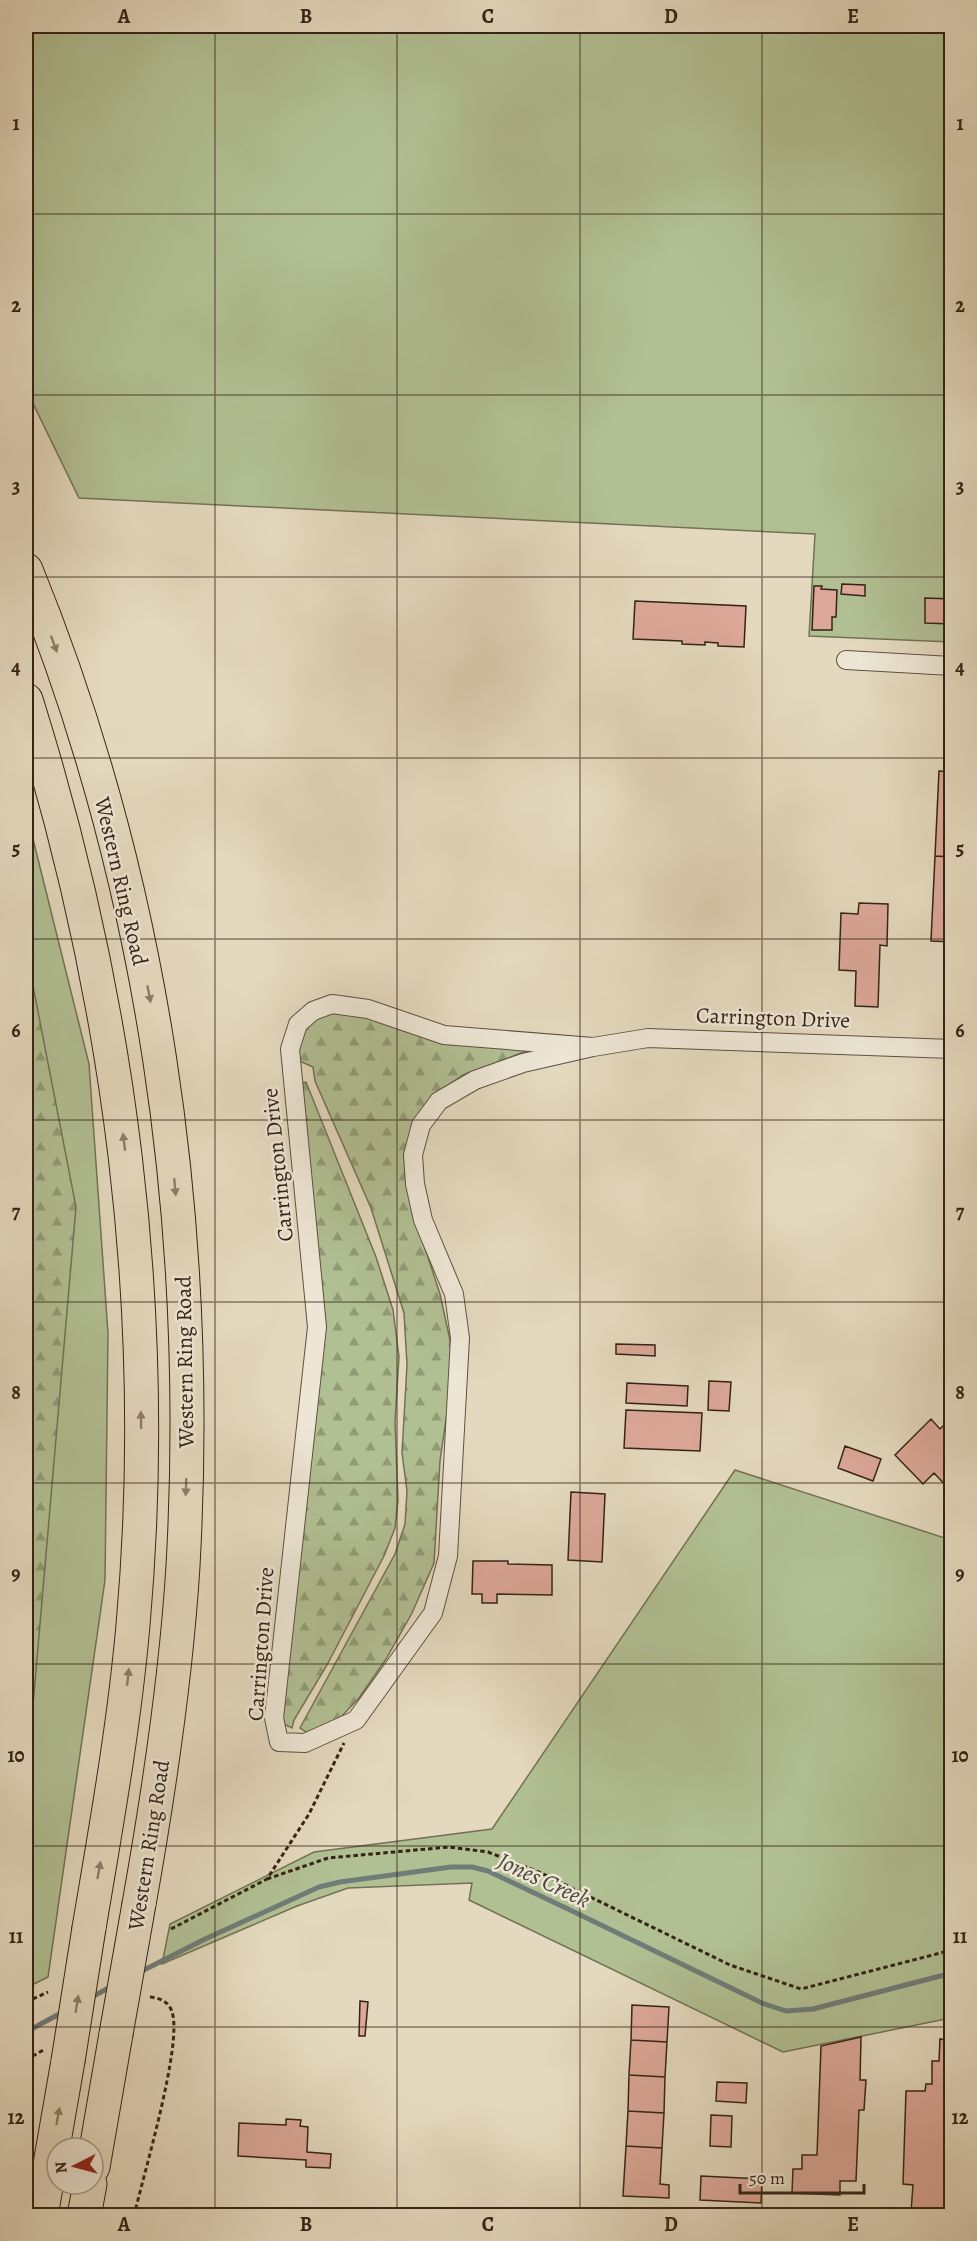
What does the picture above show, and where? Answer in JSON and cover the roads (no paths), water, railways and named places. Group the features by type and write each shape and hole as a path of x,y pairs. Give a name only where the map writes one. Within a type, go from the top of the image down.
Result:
{"highway":[{"name":"Western Ring Road","path":"26,570 84,734 123,875 156,1032 180,1234 187,1411 183,1568 171,1693 152,1833 98,2136"},
{"name":"Western Ring Road","path":"26,700 45,760 79,889 105,1017 128,1172 139,1312 141,1436 133,1625 123,1723 41,2216"},
{"path":"84,2216 88,2196"}],"street":[{"path":"846,660 951,666"},
{"name":"Carrington Drive","path":"593,1047 444,1035 368,1009 332,1004 313,1011 298,1024 290,1049 317,1327 274,1718 279,1742 305,1743 356,1720 433,1613 448,1556 459,1338 454,1294 423,1220 415,1184 413,1155 421,1125 439,1101 475,1080 523,1063 593,1047 648,1038 951,1049"}],"waterway":[{"name":"Jones Creek","path":"138,1973 205,1939 319,1887 451,1867 472,1867 488,1871 762,2003 786,2011 813,2009 952,1973"},
{"name":"Jones Creek","path":"90,1998 114,1985"},
{"name":"Jones Creek","path":"26,2032 63,2012"}]}
